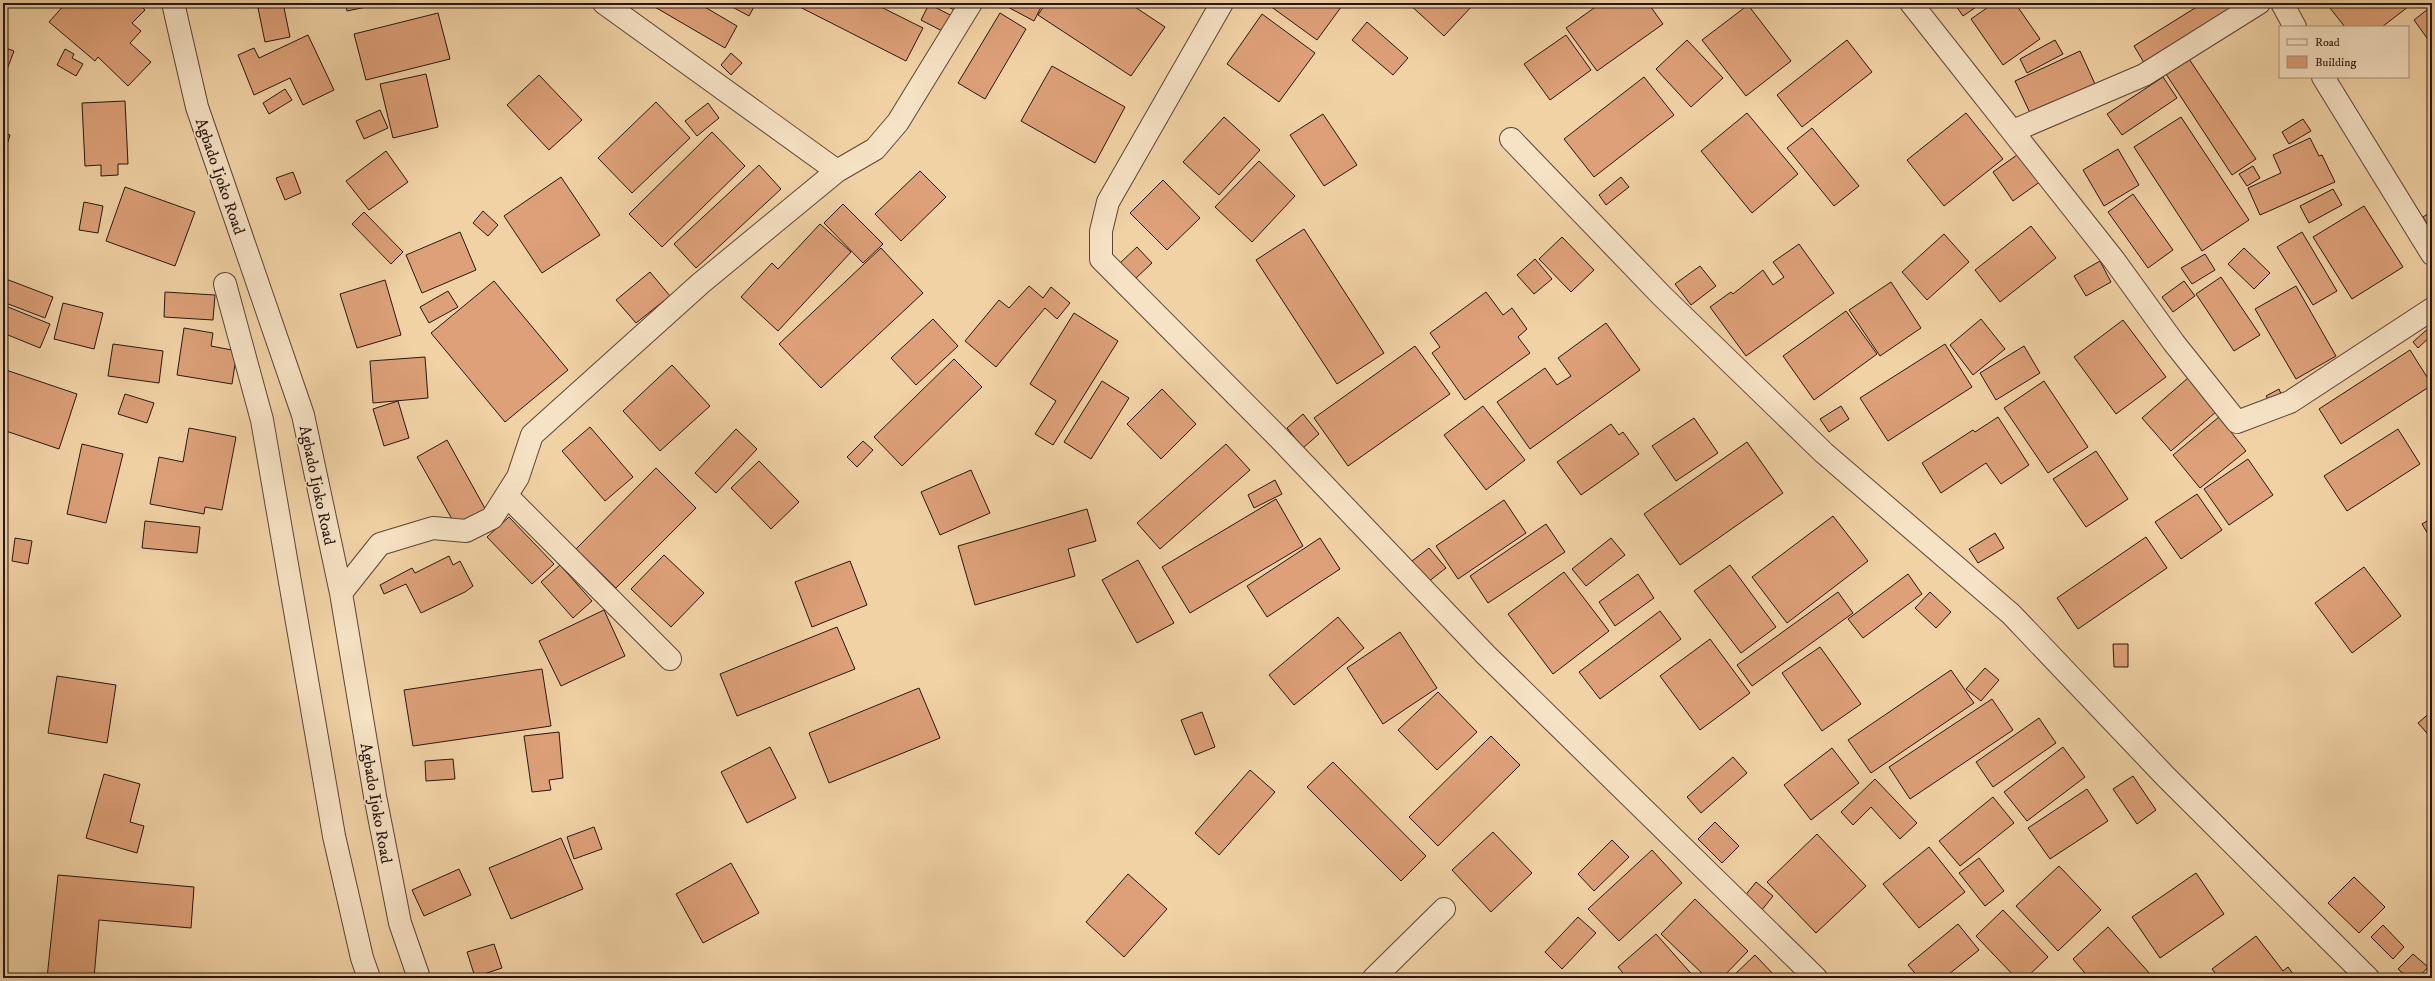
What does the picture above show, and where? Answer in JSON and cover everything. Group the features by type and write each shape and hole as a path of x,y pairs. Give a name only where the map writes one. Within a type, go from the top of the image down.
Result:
{"street":[{"name":"Agbado Ijoko Road","path":"173,3 197,107 303,415 341,593 375,796 400,923 419,978"},
{"path":"604,3 837,171"},
{"path":"341,593 380,544 433,528 466,531 492,518 508,496 518,477 532,436 701,283 837,171 875,149 898,122 972,3"},
{"path":"1222,3 1108,202 1101,231 1101,259 1279,438 1486,655 1816,978"},
{"path":"1911,3 2114,260 2174,343 2236,422 2290,402 2432,309"},
{"path":"2013,131 2144,75 2260,3"},
{"path":"2282,3 2294,26"},
{"path":"2324,78 2432,254"},
{"path":"1511,139 1662,296 1824,453 2011,614 2166,777 2368,978"},
{"path":"225,284 262,420 334,836 362,958 369,978"},
{"path":"508,496 670,659"},
{"path":"1374,978 1444,909"}],"building":[{"path":"66,3 138,3 145,10 132,23 141,31 130,43 151,62 128,86 98,57 95,61 49,22"},
{"path":"257,3 283,3 290,37 265,42"},
{"path":"345,3 386,3 347,11"},
{"path":"648,3 698,3 737,26 725,48"},
{"path":"725,3 756,3 749,16"},
{"path":"792,3 873,3 923,28 906,61"},
{"path":"941,3 965,3 960,13"},
{"path":"1005,3 1043,3 1034,21 1004,5"},
{"path":"1046,3 1129,3 1165,27 1131,76 1038,15"},
{"path":"1266,3 1344,3 1317,40"},
{"path":"1408,3 1471,3 1473,5 1444,36"},
{"path":"1601,3 1648,3 1663,24 1597,71 1566,28"},
{"path":"1954,3 1982,3 1963,16"},
{"path":"1994,3 2015,3 2040,39 2003,65 1971,19"},
{"path":"2203,3 2228,3 2234,12 2146,66 2134,46"},
{"path":"2326,3 2413,3 2383,26 2344,26"},
{"path":"929,4 954,17 946,33 921,20"},
{"path":"1748,5 1791,61 1746,96 1702,40"},
{"path":"2432,6 2432,45 2414,20"},
{"path":"438,13 450,59 366,80 354,34"},
{"path":"1000,13 1026,29 985,99 958,83"},
{"path":"1262,14 1315,53 1279,102 1227,64"},
{"path":"1367,22 1408,58 1393,75 1352,40"},
{"path":"308,35 334,90 303,105 290,78 254,95 238,55 254,48 259,58"},
{"path":"1566,35 1591,70 1550,100 1524,64"},
{"path":"1687,40 1723,78 1691,107 1656,69"},
{"path":"1847,40 1872,72 1802,127 1777,95"},
{"path":"2055,40 2063,54 2027,73 2020,59"},
{"path":"3,47 14,51 3,80"},
{"path":"65,49 74,54 72,58 83,64 76,76 57,65"},
{"path":"2080,51 2095,84 2031,115 2015,81"},
{"path":"731,53 742,63 731,75 721,65"},
{"path":"2189,59 2256,159 2232,175 2166,74"},
{"path":"1052,66 1125,107 1095,163 1021,121"},
{"path":"426,74 438,127 393,138 380,84"},
{"path":"539,75 582,120 549,150 507,105"},
{"path":"1644,77 1674,115 1594,177 1564,139"},
{"path":"2163,77 2177,98 2122,135 2107,114"},
{"path":"285,89 292,100 269,114 263,103"},
{"path":"125,101 128,164 118,164 118,175 101,176 101,165 85,166 82,103"},
{"path":"656,102 690,138 632,193 598,158"},
{"path":"708,103 719,118 697,136 685,121"},
{"path":"380,110 388,128 364,139 356,121"},
{"path":"1747,113 1798,174 1752,213 1701,151"},
{"path":"1966,113 2003,159 1944,206 1907,160"},
{"path":"1323,114 1357,165 1324,186 1290,135"},
{"path":"1224,117 1260,150 1219,195 1183,162"},
{"path":"2181,117 2249,220 2202,251 2134,147"},
{"path":"2303,119 2311,131 2289,144 2282,132"},
{"path":"1812,128 1859,186 1834,206 1787,148"},
{"path":"712,132 745,166 662,247 629,214"},
{"path":"3,133 10,135 3,158"},
{"path":"2310,138 2319,156 2322,155 2335,182 2260,215 2248,188 2281,173 2273,155"},
{"path":"2118,149 2139,185 2104,206 2083,170"},
{"path":"2024,150 2044,179 2013,201 1993,172"},
{"path":"386,151 408,182 369,210 346,181"},
{"path":"1259,161 1295,196 1252,242 1215,207"},
{"path":"759,165 781,189 696,268 674,244"},
{"path":"2253,166 2260,178 2247,186 2239,174"},
{"path":"920,171 946,197 901,241 875,214"},
{"path":"293,172 301,193 285,200 276,178"},
{"path":"561,177 600,235 542,273 504,216"},
{"path":"1621,177 1629,187 1606,205 1599,195"},
{"path":"1163,180 1200,218 1167,250 1130,213"},
{"path":"125,187 195,212 175,266 106,241"},
{"path":"2333,189 2342,205 2309,223 2300,206"},
{"path":"2133,194 2173,250 2148,268 2108,212"},
{"path":"84,202 103,206 98,233 79,230"},
{"path":"843,204 883,244 863,263 824,223"},
{"path":"2364,206 2403,267 2352,299 2313,237"},
{"path":"483,211 498,225 488,236 473,223"},
{"path":"2432,211 2432,232 2423,217"},
{"path":"364,212 403,252 391,264 352,224"},
{"path":"820,224 851,252 778,331 741,297 772,263 778,269"},
{"path":"2031,226 2056,258 2000,302 1975,270"},
{"path":"1304,229 1384,353 1337,384 1256,260"},
{"path":"460,232 476,270 422,293 406,255"},
{"path":"2302,232 2337,291 2313,305 2277,247"},
{"path":"1944,234 1969,262 1927,300 1902,272"},
{"path":"1562,237 1594,270 1571,292 1539,259"},
{"path":"1799,244 1834,293 1746,356 1710,307 1731,292 1733,294 1763,270 1773,285 1784,277 1773,262"},
{"path":"1137,247 1152,263 1135,279 1120,263"},
{"path":"881,248 923,293 821,388 779,344"},
{"path":"2244,248 2270,273 2254,289 2228,264"},
{"path":"2205,254 2215,270 2192,284 2181,268"},
{"path":"1535,259 1552,279 1534,294 1517,275"},
{"path":"2100,261 2111,282 2086,296 2074,276"},
{"path":"1700,266 1716,286 1691,305 1675,284"},
{"path":"650,272 670,296 636,323 616,300"},
{"path":"2221,277 2260,335 2234,351 2196,294"},
{"path":"6,279 53,297 45,318 3,302 3,287"},
{"path":"385,280 401,335 357,348 340,294"},
{"path":"494,281 568,370 505,422 431,333"},
{"path":"2184,281 2195,296 2173,312 2162,297"},
{"path":"1891,282 1921,328 1880,356 1849,310"},
{"path":"1029,286 1043,298 1051,287 1070,303 1057,319 1045,308 996,367 965,341 999,300 1009,308"},
{"path":"2296,286 2336,356 2296,379 2255,309"},
{"path":"448,291 458,307 429,323 420,307"},
{"path":"165,292 215,295 213,320 164,317"},
{"path":"1486,292 1503,315 1512,308 1527,329 1518,337 1530,353 1465,400 1432,353 1440,347 1430,333"},
{"path":"63,303 103,313 94,349 54,339"},
{"path":"8,307 50,324 40,348 3,333 3,320"},
{"path":"1846,311 1877,354 1814,400 1783,356"},
{"path":"1074,313 1118,341 1053,445 1035,434 1056,401 1030,384"},
{"path":"933,319 958,346 916,385 891,358"},
{"path":"1981,319 2005,349 1973,375 1950,345"},
{"path":"2123,320 2166,377 2116,414 2074,357"},
{"path":"1606,323 1640,370 1530,449 1497,402 1545,368 1557,385 1571,376 1558,358"},
{"path":"2431,326 2432,335 2418,348 2413,342"},
{"path":"184,328 213,333 211,346 237,351 232,384 177,375"},
{"path":"113,344 163,351 159,383 108,376"},
{"path":"1945,344 1972,387 1888,441 1860,398"},
{"path":"1415,346 1450,394 1348,466 1314,418"},
{"path":"2024,346 2040,373 1996,400 1980,373"},
{"path":"2410,350 2432,385 2341,444 2319,409"},
{"path":"425,357 428,398 373,403 370,361"},
{"path":"954,359 982,387 902,466 874,437"},
{"path":"672,365 710,406 660,451 623,411"},
{"path":"3,369 77,394 59,449 3,430"},
{"path":"2188,378 2217,411 2171,451 2142,418"},
{"path":"1102,381 1129,398 1091,459 1064,442"},
{"path":"2044,381 2088,447 2048,473 2004,408"},
{"path":"1162,389 1196,424 1161,459 1127,424"},
{"path":"2279,389 2282,396 2270,402 2266,396"},
{"path":"125,394 154,403 147,423 118,414"},
{"path":"398,401 409,438 384,446 373,409"},
{"path":"1483,406 1525,460 1486,490 1444,435"},
{"path":"1841,406 1849,419 1829,432 1820,419"},
{"path":"1303,414 1319,434 1303,448 1287,428"},
{"path":"1998,417 2029,465 2001,484 1986,463 1941,493 1922,463 1973,430 1975,432"},
{"path":"2219,417 2246,451 2200,488 2173,455"},
{"path":"1694,418 1718,453 1676,481 1652,446"},
{"path":"1611,424 1619,435 1623,432 1639,454 1581,495 1557,462"},
{"path":"590,427 633,477 605,501 562,451"},
{"path":"189,428 236,437 222,510 205,507 204,514 150,504 159,457 183,462"},
{"path":"736,429 757,449 716,493 695,473"},
{"path":"2398,429 2420,464 2347,511 2324,476"},
{"path":"447,440 487,512 457,528 417,457"},
{"path":"863,441 873,450 857,467 847,457"},
{"path":"1747,442 1783,493 1680,565 1644,514"},
{"path":"82,444 123,454 106,523 67,514"},
{"path":"1226,444 1250,470 1160,549 1137,523"},
{"path":"2096,451 2128,499 2086,527 2053,479"},
{"path":"2248,459 2273,495 2229,525 2204,489"},
{"path":"759,461 799,502 771,529 731,488"},
{"path":"656,468 696,508 616,588 576,549"},
{"path":"971,470 990,513 940,535 921,492"},
{"path":"1275,480 1282,494 1254,508 1248,495"},
{"path":"2197,494 2222,530 2181,559 2155,522"},
{"path":"1276,499 1303,546 1190,613 1162,567"},
{"path":"1504,500 1526,533 1458,579 1436,546"},
{"path":"2432,500 2432,509 2428,502"},
{"path":"1087,509 1096,541 1068,549 1075,576 975,605 958,546"},
{"path":"1833,516 1868,561 1787,623 1752,577"},
{"path":"509,517 554,564 532,584 487,537"},
{"path":"2432,518 2432,541 2422,524"},
{"path":"145,521 200,527 197,553 142,548"},
{"path":"1546,524 1565,552 1488,603 1470,576"},
{"path":"1995,533 2004,548 1978,563 1969,549"},
{"path":"2146,537 2167,568 2078,629 2057,598"},
{"path":"15,538 32,541 28,564 12,561"},
{"path":"1320,538 1340,569 1267,617 1247,586"},
{"path":"1611,538 1625,555 1586,586 1572,569"},
{"path":"1429,548 1446,568 1428,582 1412,561"},
{"path":"664,555 704,593 671,627 631,589"},
{"path":"449,556 453,565 460,561 473,586 465,592 421,613 406,584 384,594 380,585 412,568 415,573"},
{"path":"1138,560 1174,623 1137,643 1102,580"},
{"path":"850,561 867,605 812,627 795,582"},
{"path":"560,565 592,601 573,618 541,582"},
{"path":"1730,565 1776,627 1741,653 1694,591"},
{"path":"2364,567 2401,616 2352,653 2315,603"},
{"path":"1564,572 1609,631 1553,674 1508,614"},
{"path":"1638,574 1654,598 1615,626 1599,602"},
{"path":"1908,574 1922,594 1863,638 1848,619"},
{"path":"1838,592 1853,613 1752,686 1737,665"},
{"path":"1930,592 1951,612 1936,628 1915,608"},
{"path":"604,610 625,656 561,686 539,641"},
{"path":"1660,611 1681,639 1600,699 1579,672"},
{"path":"1338,617 1364,648 1294,705 1269,675"},
{"path":"837,627 855,669 737,716 720,674"},
{"path":"1400,632 1437,688 1383,724 1347,668"},
{"path":"1710,639 1750,693 1700,730 1660,676"},
{"path":"2113,644 2128,644 2128,667 2114,667"},
{"path":"1820,647 1861,704 1822,731 1782,673"},
{"path":"1985,668 1999,680 1981,701 1966,689"},
{"path":"542,669 551,726 413,746 404,690"},
{"path":"1951,670 1974,703 1871,773 1848,740"},
{"path":"57,676 116,685 107,743 48,733"},
{"path":"919,688 940,738 829,783 809,733"},
{"path":"1438,692 1477,732 1437,770 1398,730"},
{"path":"1992,699 2013,730 1910,799 1889,767"},
{"path":"2432,711 2432,739 2418,723"},
{"path":"1202,712 1215,747 1195,755 1181,720"},
{"path":"2039,718 2056,743 1993,787 1976,762"},
{"path":"559,732 563,778 549,780 551,790 532,792 524,736"},
{"path":"1491,736 1520,765 1438,846 1409,817"},
{"path":"770,747 796,798 747,823 721,772"},
{"path":"2063,747 2085,777 2027,821 2004,792"},
{"path":"1832,748 1859,783 1811,820 1784,785"},
{"path":"1733,757 1747,773 1701,813 1687,797"},
{"path":"453,759 455,779 426,781 425,761"},
{"path":"1333,762 1426,856 1401,881 1307,787"},
{"path":"1250,770 1275,792 1219,855 1195,833"},
{"path":"104,774 140,784 130,822 144,826 137,853 86,838"},
{"path":"2133,776 2156,810 2137,824 2113,789"},
{"path":"1875,779 1917,823 1900,839 1871,807 1853,825 1841,812"},
{"path":"2087,789 2108,821 2050,859 2028,828"},
{"path":"1993,797 2014,823 1960,866 1939,841"},
{"path":"1715,822 1739,846 1722,863 1698,839"},
{"path":"594,827 602,849 574,859 567,837"},
{"path":"1493,832 1532,873 1491,912 1452,870"},
{"path":"1817,834 1866,886 1816,933 1767,882"},
{"path":"561,838 583,889 511,919 489,868"},
{"path":"1612,840 1629,857 1594,891 1578,874"},
{"path":"1929,847 1965,892 1919,928 1883,884"},
{"path":"1652,850 1682,883 1619,941 1588,909"},
{"path":"1979,858 2004,891 1985,906 1959,873"},
{"path":"731,863 759,913 703,943 676,894"},
{"path":"2059,866 2101,910 2058,951 2016,906"},
{"path":"459,869 471,895 424,916 412,890"},
{"path":"2196,873 2224,914 2160,958 2132,917"},
{"path":"1128,874 1167,909 1124,957 1086,922"},
{"path":"58,875 194,887 191,928 99,920 94,978 47,978"},
{"path":"2354,877 2385,907 2359,933 2328,903"},
{"path":"1756,882 1773,896 1761,911 1744,897"},
{"path":"1695,899 1748,951 1722,978 1707,978 1661,934"},
{"path":"2003,910 2048,957 2026,978 2016,978 1976,936"},
{"path":"1578,917 1596,933 1562,969 1545,952"},
{"path":"1958,924 1979,950 1944,978 1919,978 1908,965"},
{"path":"2383,925 2404,947 2393,959 2371,937"},
{"path":"2108,927 2151,975 2148,978 2089,978 2073,959"},
{"path":"1656,934 1695,978 1627,978 1618,967"},
{"path":"2256,936 2283,971 2288,967 2296,978 2219,978 2212,969"},
{"path":"494,944 502,968 475,977 467,952"},
{"path":"2413,954 2428,967 2418,978 2408,978 2398,969"},
{"path":"1755,955 1777,978 1731,978"}]}
